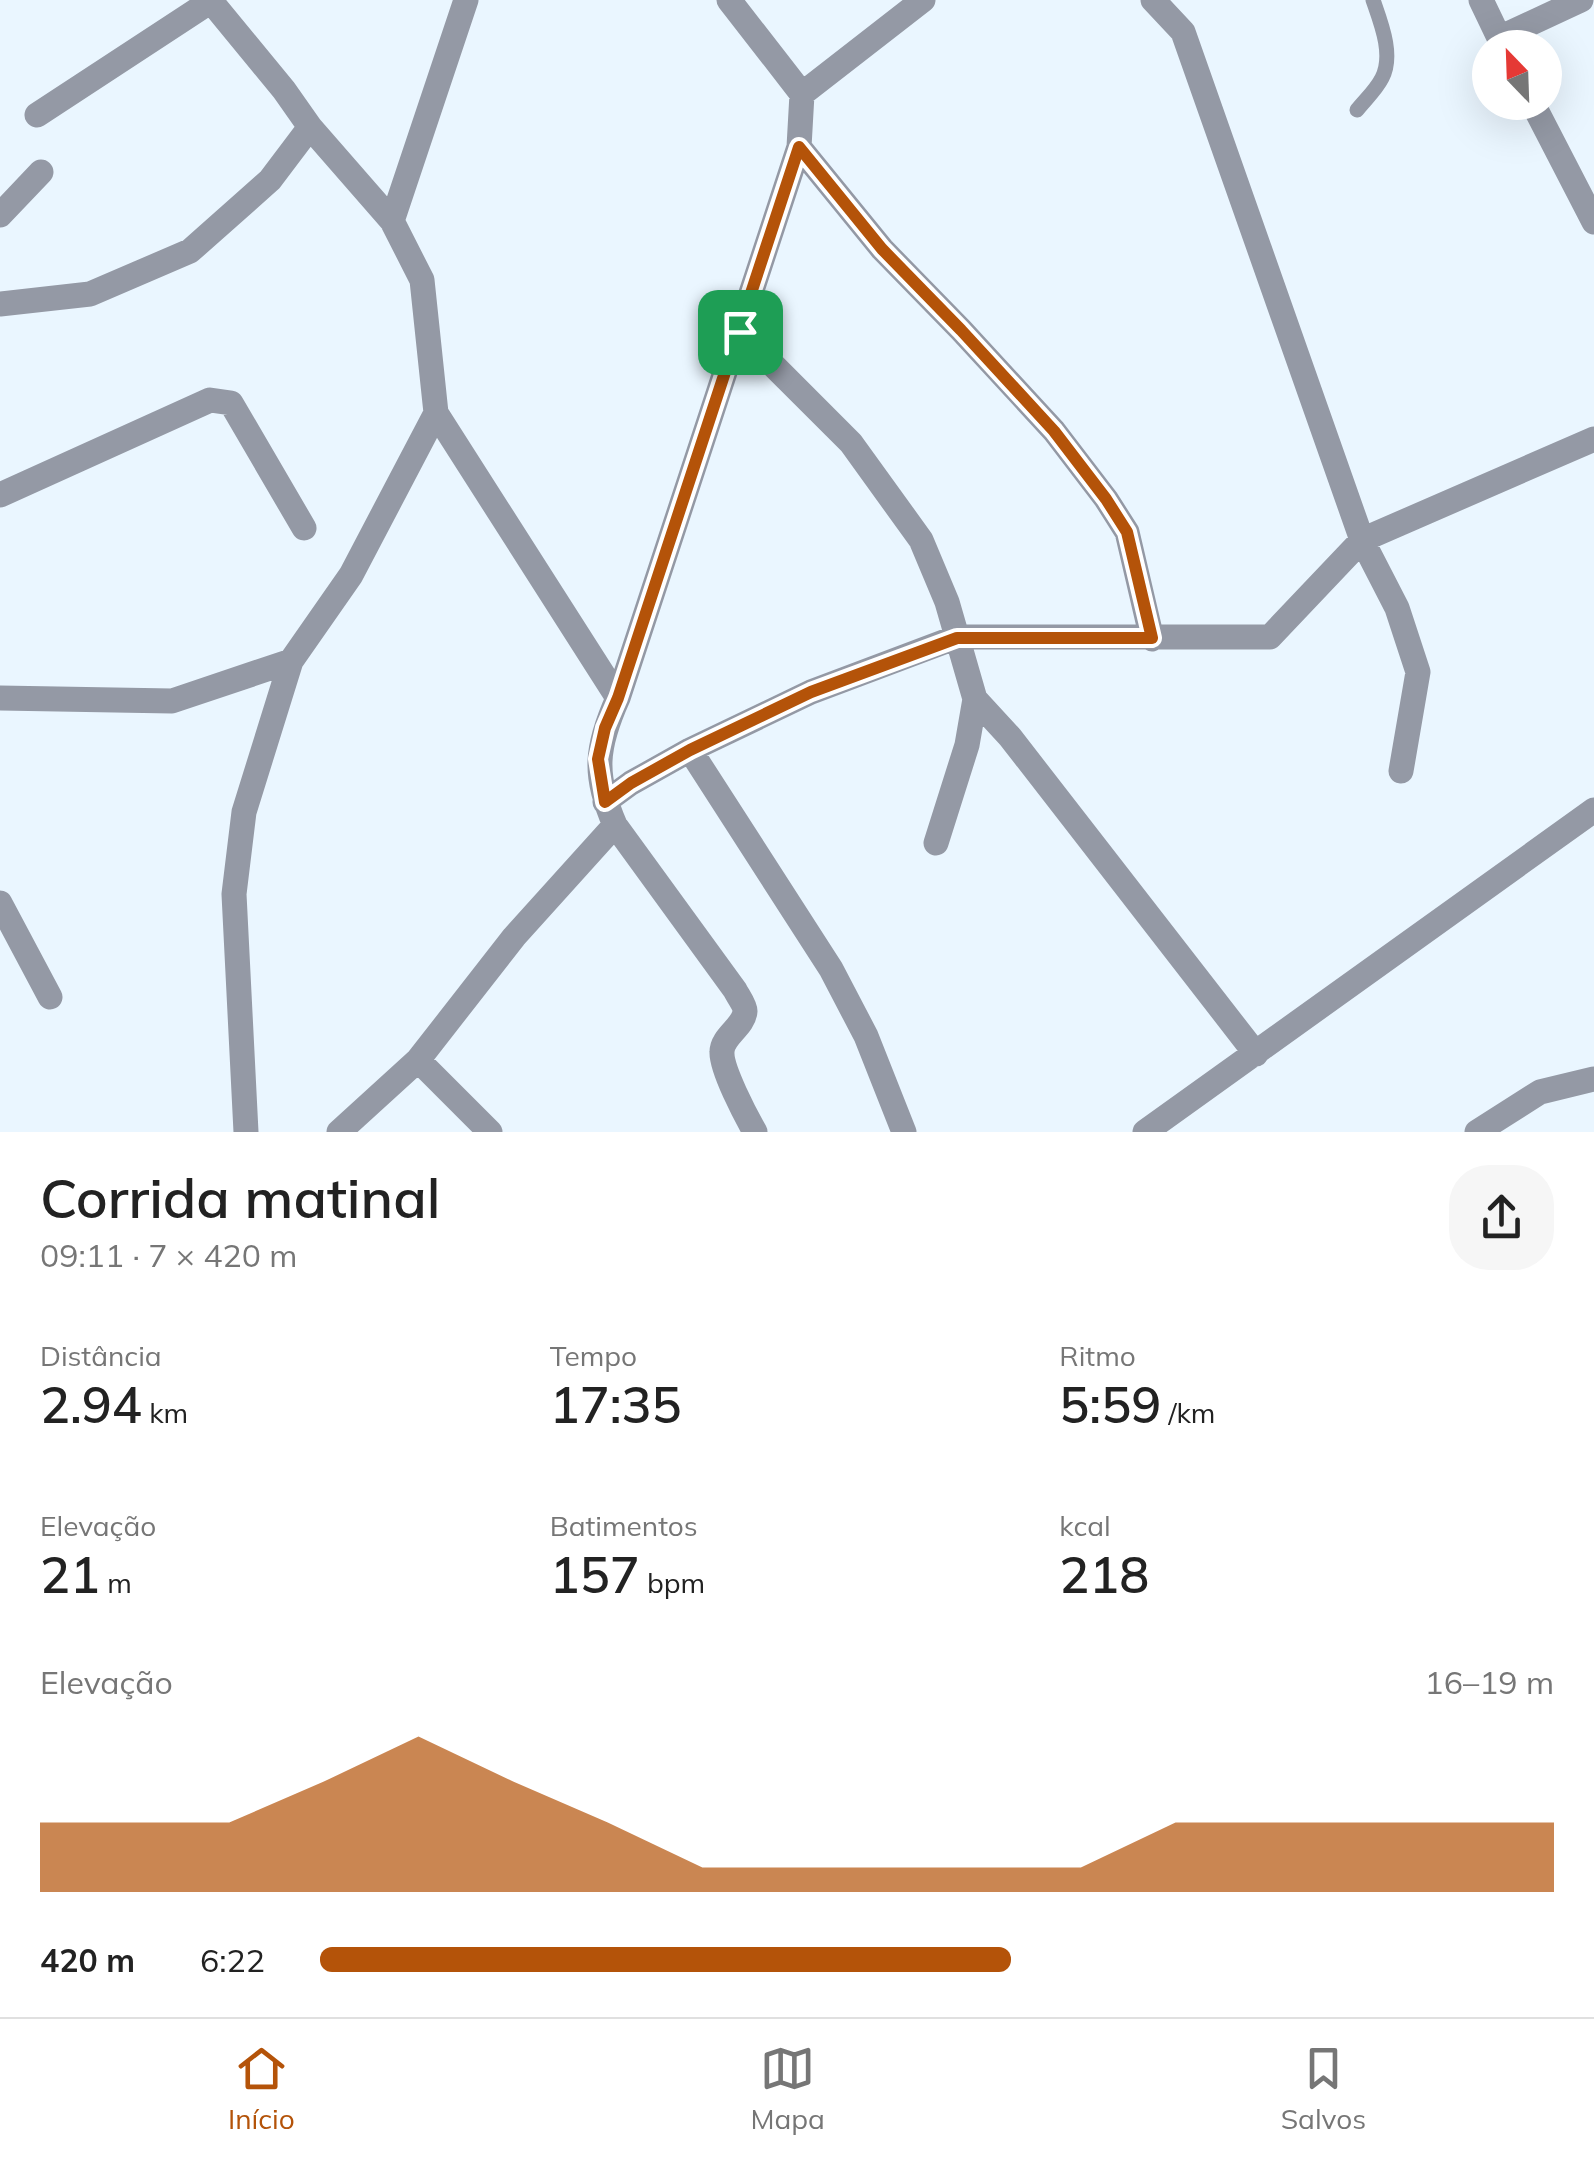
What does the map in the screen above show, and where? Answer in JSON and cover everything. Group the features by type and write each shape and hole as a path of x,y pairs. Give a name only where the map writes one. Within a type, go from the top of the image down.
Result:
{"street":[{"path":"36,116 211,0 310,127 392,220 422,280 436,413 618,698"},
{"path":"392,220 466,0"},
{"path":"729,0 802,94 799,147 605,728 598,759 610,813 744,1007 724,1044 722,1057 755,1132"},
{"path":"802,94 923,0"},
{"path":"1153,0 1184,32 1362,540 1397,608 1418,672 1402,771"},
{"path":"1482,0 1495,30"},
{"path":"1525,30 1581,0"},
{"path":"1541,120 1594,220"},
{"path":"0,304 90,294 190,250 270,180 310,127"},
{"path":"799,147 882,249 1054,431 1106,499 1127,532 1152,638"},
{"path":"0,215 41,172"},
{"path":"740,332 851,443 920,540 947,602 975,699 1010,738 1256,1054"},
{"path":"0,496 210,400 231,403 304,528"},
{"path":"246,1132 234,894 244,812 291,660 352,575 436,413"},
{"path":"339,1132 418,1060 631,783 690,750 811,692 957,638 1270,637 1362,540 1594,439"},
{"path":"0,698 172,701 291,660"},
{"path":"936,843 967,745 975,699"},
{"path":"690,750 831,968 866,1036 904,1132"},
{"path":"1145,1132 1594,810"},
{"path":"0,902 50,997"},
{"path":"418,1060 490,1132"},
{"path":"1477,1132 1540,1092 1594,1079"}],"lane":[{"path":"1357,110 1382,79 1386,66 1384,33 1373,0"}],"route":[{"path":"799,147 882,249 1054,431 1106,499 1127,532 1152,638 957,638 811,692 690,750 605,802 598,759 605,728 740,332 799,147"}]}
